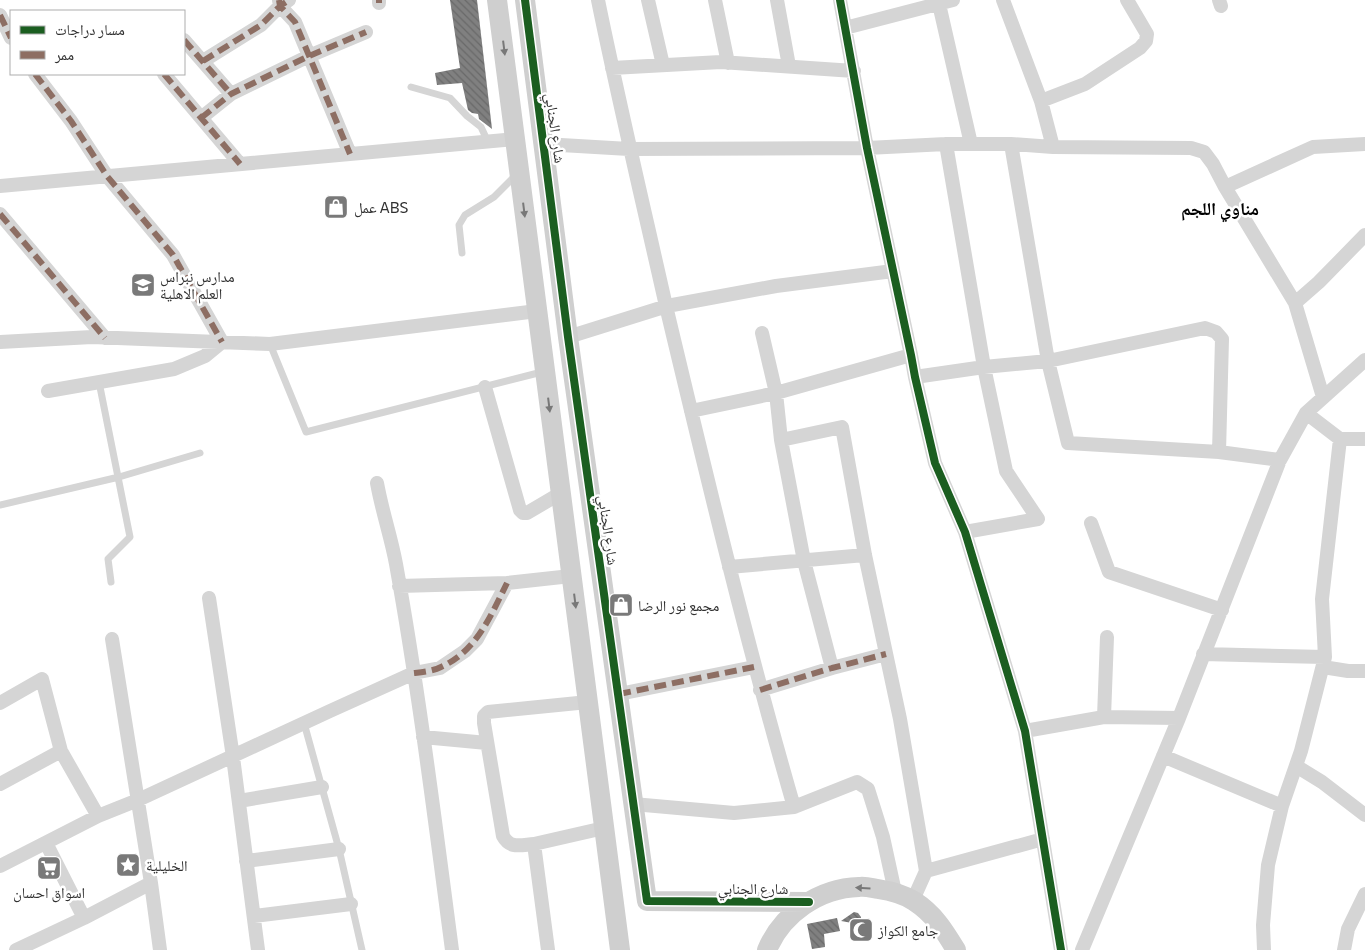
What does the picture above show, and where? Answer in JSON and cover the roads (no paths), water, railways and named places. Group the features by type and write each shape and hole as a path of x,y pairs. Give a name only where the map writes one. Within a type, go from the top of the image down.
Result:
{"street":[{"path":"497,0 620,950"},
{"name":"شارع الجنابي","path":"525,0 568,337 647,901 810,902"},
{"path":"598,0 629,149 691,411 754,667 794,807"},
{"path":"648,0 663,65"},
{"path":"715,0 728,63"},
{"path":"777,0 789,66"},
{"path":"840,0 867,148 915,377 935,462 965,532 1026,731 1060,950"},
{"path":"845,28 953,0"},
{"path":"1003,0 1041,101 1053,147"},
{"path":"1041,101 1085,84 1140,48 1146,41 1147,34 1127,0"},
{"path":"202,61 261,26 283,2 295,22 350,154"},
{"path":"939,4 971,144"},
{"path":"0,15 10,36"},
{"path":"201,118 231,94 309,56 366,32"},
{"path":"185,41 231,94"},
{"path":"612,68 728,63 854,71"},
{"path":"36,75 107,176 173,255 222,342"},
{"path":"165,75 240,164"},
{"path":"0,186 515,139"},
{"path":"544,144 629,149 867,148 946,144 1011,144 1053,147 1191,148 1204,152 1213,164 1295,303 1323,397"},
{"path":"946,144 984,368 1006,471 1038,519 965,532"},
{"path":"1011,144 1048,361 1068,444 1219,452 1280,460"},
{"path":"1225,187 1313,146 1365,144"},
{"path":"0,214 105,338"},
{"path":"1295,303 1319,282 1365,235"},
{"path":"568,337 667,306 776,286 893,271"},
{"path":"0,342 105,338 270,344 537,311"},
{"path":"915,377 1048,361 1205,328 1216,332 1222,339 1219,452"},
{"path":"762,334 776,393 782,440 804,561 832,668"},
{"path":"48,391 174,369 205,356 222,342"},
{"path":"691,411 776,393 911,355"},
{"path":"1082,950 1179,718 1280,460 1306,413 1365,360"},
{"path":"485,387 520,510 523,513 532,511 561,493"},
{"path":"1306,413 1340,439 1365,439"},
{"path":"782,440 842,427 865,555 900,719 926,870 913,900"},
{"path":"1264,950 1262,925 1268,866 1282,806 1296,766 1324,662 1322,599 1340,439"},
{"path":"377,484 382,512 396,563 414,674 452,950"},
{"path":"1091,523 1109,572 1222,610"},
{"path":"729,567 865,555"},
{"path":"399,586 507,583 572,576"},
{"path":"0,866 98,816 138,800 304,723 414,674 440,668 465,651 477,639 507,583"},
{"path":"209,598 233,756 258,950"},
{"path":"1104,717 1107,637"},
{"path":"112,639 160,950"},
{"path":"760,690 886,654"},
{"path":"1203,654 1324,662 1348,671 1365,671"},
{"path":"619,694 754,667"},
{"path":"0,703 42,679 61,751 98,816"},
{"path":"588,702 488,712 484,716 484,723 503,836 507,843 513,845 534,844 604,828"},
{"path":"1026,731 1104,717 1179,718"},
{"path":"423,736 487,743"},
{"path":"0,784 61,751"},
{"path":"1163,756 1282,806"},
{"path":"1296,766 1322,782 1365,815"},
{"path":"633,804 734,813 794,807 857,782 863,784 868,789 883,837 895,892"},
{"path":"239,800 322,787"},
{"path":"926,870 1043,839"},
{"path":"46,842 84,918"},
{"path":"534,844 548,950"},
{"path":"246,860 339,848"},
{"path":"16,950 84,918 151,883"},
{"path":"754,950 769,944 795,911 825,893 860,886 895,892 913,900 929,912 969,950"},
{"path":"1344,950 1348,930 1365,894"},
{"path":"254,916 352,904"},
{"path":"943,927 956,950"}],"lane":[{"path":"411,87 450,98 467,116 481,127 488,142"},
{"path":"462,253 459,225 465,215 494,197 519,171"},
{"path":"270,344 306,432 545,372"},
{"path":"99,382 130,537 108,558 112,582"},
{"path":"0,505 119,477 200,453"},
{"path":"304,723 339,848 362,950"}],"place":[{"name":"عمل ABS","path":"336,207"},
{"name":"مدارس نبراس العلم الاهلية","path":"143,285"},
{"name":"مجمع نور الرضا","path":"621,605"},
{"name":"الخليلية","path":"128,865"},
{"name":"اسواق احسان","path":"49,868"},
{"name":"جامع الكواز","path":"861,930"}],"district":[{"name":"مناوي اللجم","path":"1220,208"}]}
